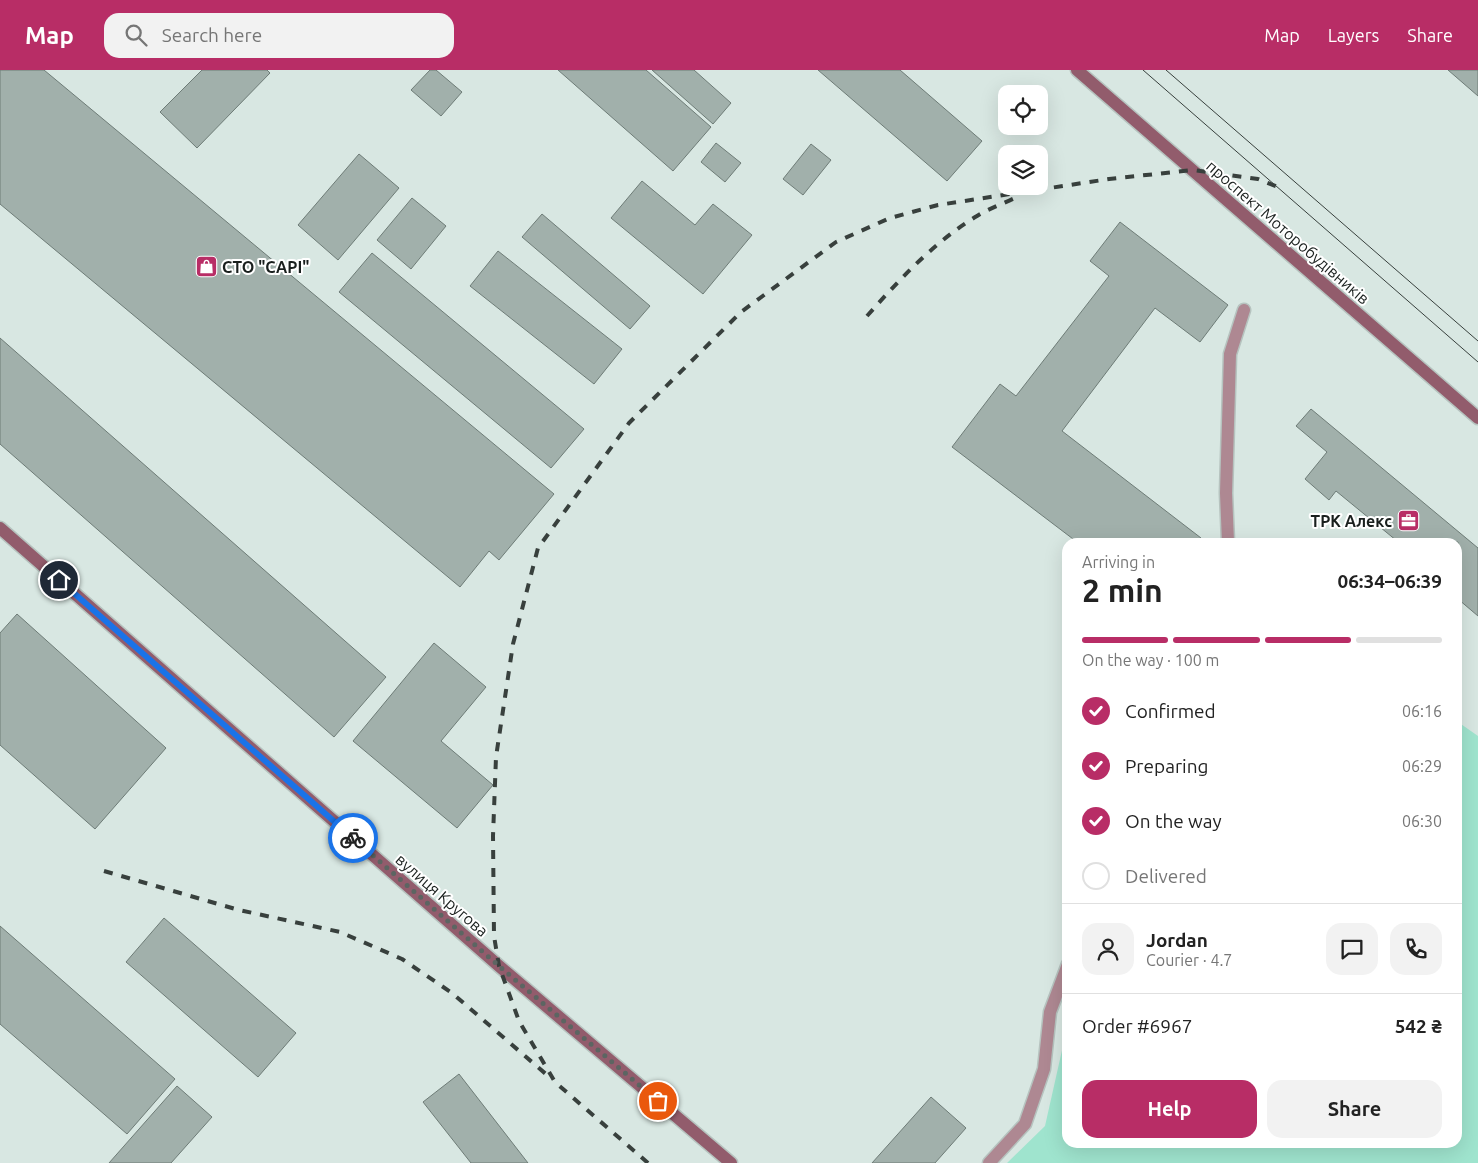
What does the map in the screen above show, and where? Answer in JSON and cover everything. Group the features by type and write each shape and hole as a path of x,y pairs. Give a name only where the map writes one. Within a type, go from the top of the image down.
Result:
{"street":[{"name":"проспект Моторобудівників","path":"1077,70 1478,418"},
{"name":"вулиця Кругова","path":"0,528 491,959 731,1163"}],"lane":[{"path":"1228,538 1226,493 1230,354 1244,310"},
{"path":"989,1163 1025,1124 1044,1069 1050,1012 1062,980"}],"green space":[{"path":"1462,725 1478,736 1478,1163 1007,1163 1045,1126 1062,1050 1062,1148 1462,1148"}],"building":[{"path":"0,70 44,70 554,494 499,560 489,551 460,587 0,204"},
{"path":"202,70 267,70 270,73 197,148 160,112"},
{"path":"430,70 436,70 462,92 441,116 411,90"},
{"path":"558,70 646,70 711,127 673,171"},
{"path":"652,70 694,70 731,103 713,124"},
{"path":"818,70 900,70 982,141 947,181"},
{"path":"1448,70 1478,70 1478,96"},
{"path":"716,143 741,163 725,182 701,162"},
{"path":"811,144 831,160 803,195 783,179"},
{"path":"359,154 399,188 338,260 298,225"},
{"path":"642,181 695,225 713,204 752,235 703,294 611,218"},
{"path":"412,198 446,226 411,269 377,240"},
{"path":"542,214 650,306 630,329 522,237"},
{"path":"1120,222 1228,305 1200,342 1155,308 1062,431 1201,538 1072,538 952,447 1000,384 1016,396 1109,276 1090,261"},
{"path":"498,251 622,349 594,384 470,286"},
{"path":"372,253 584,429 551,468 339,292"},
{"path":"0,338 386,677 334,737 0,444"},
{"name":"ТРК Алекс","path":"1311,409 1478,548 1478,616 1462,602 1462,538 1393,538 1336,491 1329,500 1305,479 1327,452 1296,426"},
{"path":"17,614 166,748 95,829 0,745 0,633"},
{"path":"434,643 486,687 441,741 493,785 457,828 353,741"},
{"path":"164,918 296,1033 258,1077 126,962"},
{"path":"0,926 175,1079 127,1134 0,1024"},
{"path":"459,1074 528,1163 471,1163 423,1102"},
{"path":"177,1086 212,1117 171,1163 109,1163"},
{"path":"931,1097 966,1128 935,1163 872,1163"}],"tram line":[{"path":"1143,70 1478,362"},
{"path":"1166,70 1478,341"}],"railway":[{"path":"648,1163 555,1082 519,1021 499,966 494,936 493,836 496,757 513,644 538,548 629,423 741,312 836,242 890,218 938,205 1109,179 1193,170 1258,179 1278,187"},
{"path":"867,316 905,275 946,237 982,213 1019,196"},
{"path":"104,871 239,910 340,932 402,959 452,993 547,1075"}],"way so far":[{"path":"353,838 499,966 658,1101"}],"place":[{"name":"СТО \"CAPI\"","path":"206,267"},
{"name":"ТРК Алекс","path":"1408,521"}],"route":[{"path":"59,580 353,838"}]}
